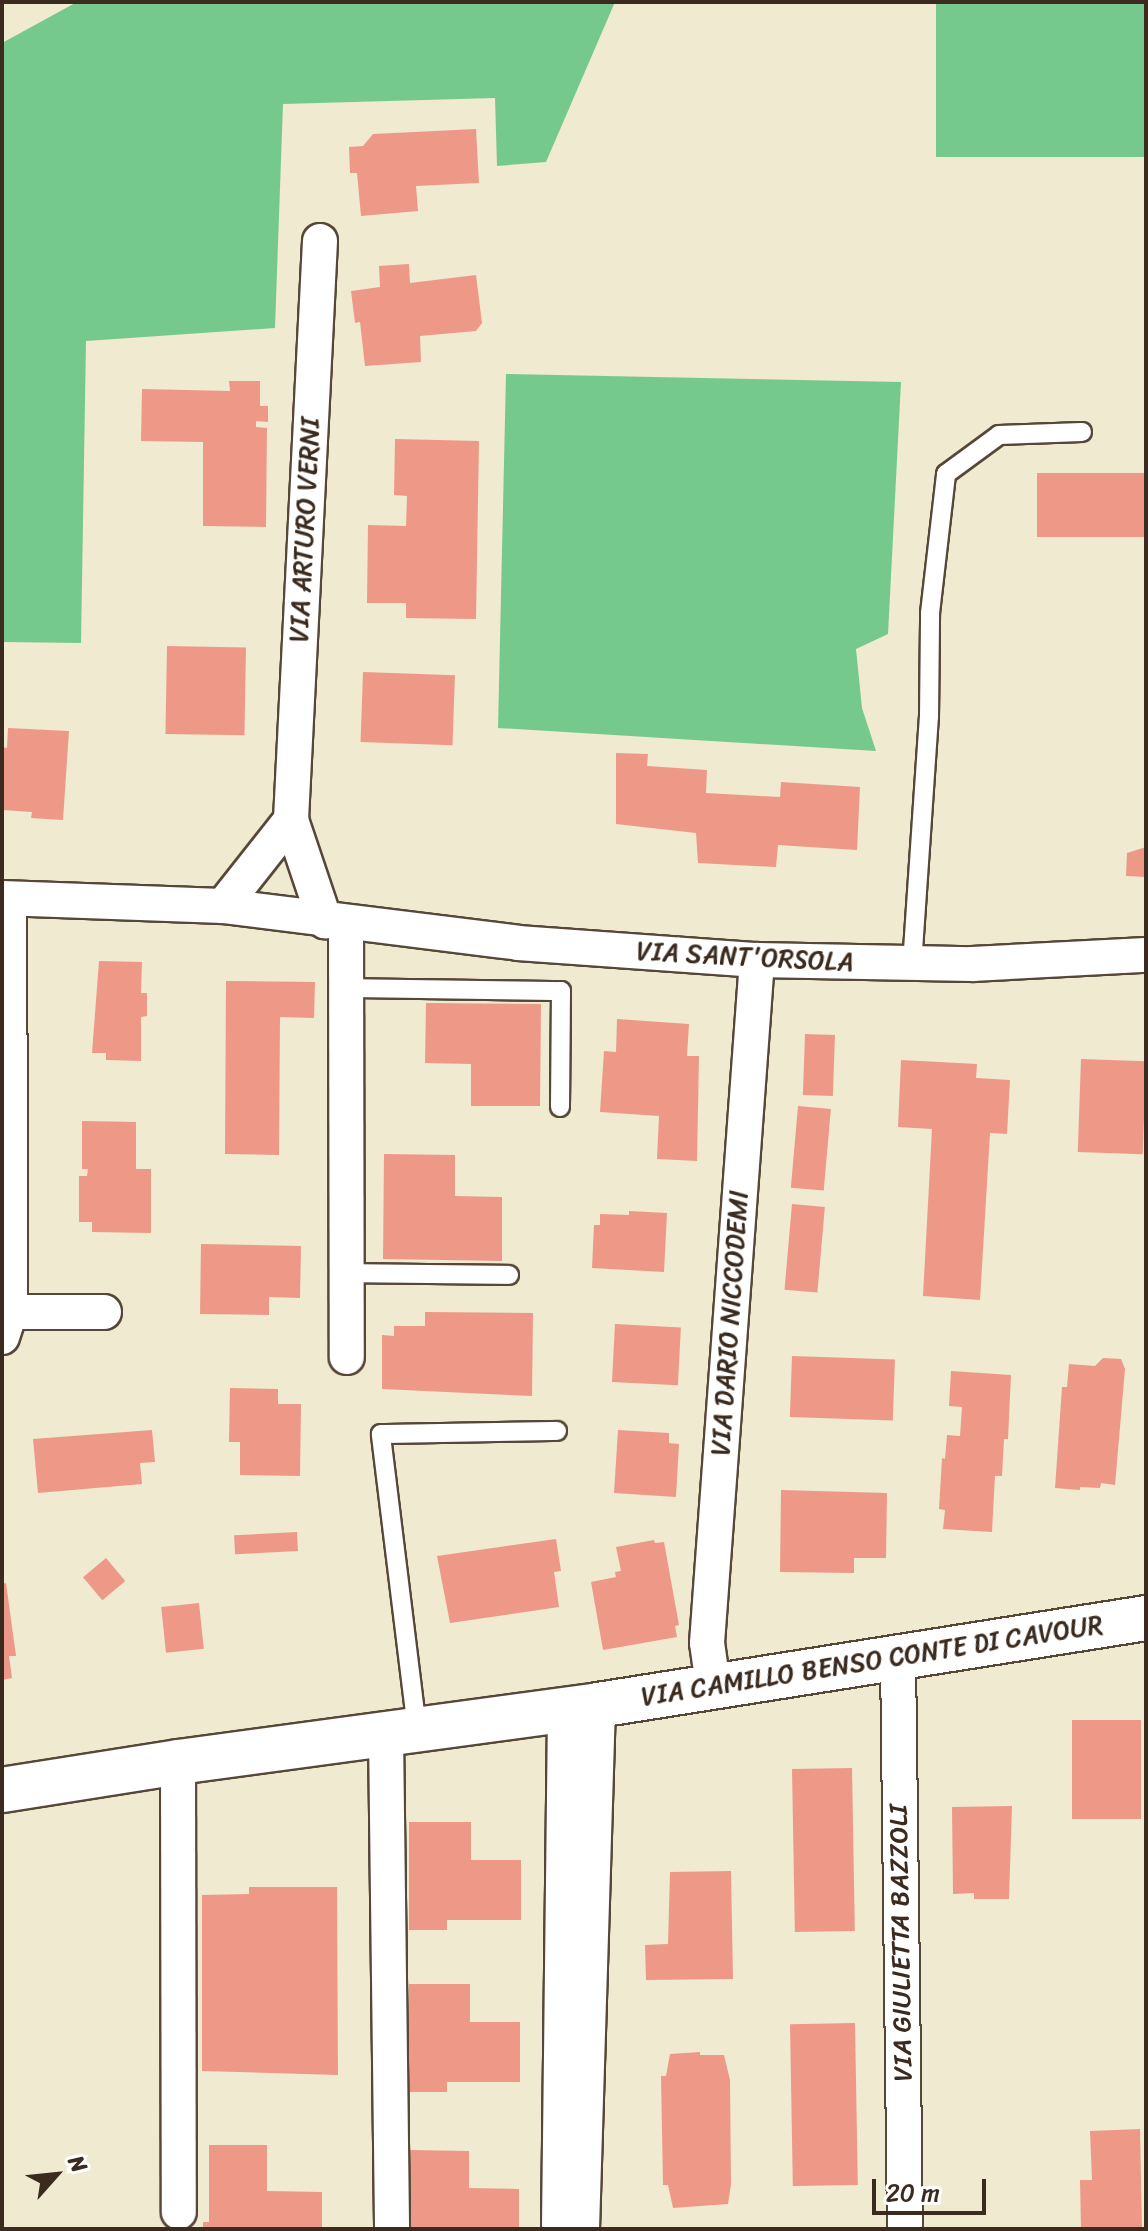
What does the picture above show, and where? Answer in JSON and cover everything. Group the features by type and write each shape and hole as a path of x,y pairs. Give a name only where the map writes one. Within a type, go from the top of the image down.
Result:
{"street":[{"name":"VIA ARTURO VERNI","path":"320,241 291,820 335,922"},
{"path":"223,906 291,820"},
{"path":"5,898 6,1325 104,1312"},
{"name":"VIA SANT'ORSOLA","path":"5,898 223,906 518,943 757,960 912,965 1146,955"},
{"path":"335,922 346,988 347,1357"},
{"name":"VIA DARIO NICCODEMI","path":"713,1685 707,1643 757,960"},
{"name":"VIA CAMILLO BENSO CONTE DI CAVOUR","path":"2,1790 178,1762 582,1708 1146,1618"},
{"name":"VIA GIULIETTA BAZZOLI","path":"898,1656 905,2229"},
{"path":"559,2229 582,1708"},
{"path":"582,1708 582,2229"},
{"path":"392,2229 402,1731"},
{"path":"178,1762 179,2212"}],"lane":[{"path":"912,965 929,717 930,613 946,474 999,435 1082,432"},
{"path":"346,988 561,991 560,1107"},
{"path":"347,1273 509,1275"},
{"path":"402,1731 381,1434 557,1431"}],"green space":[{"path":"77,2 615,2 546,162 497,166 495,98 283,104 275,328 86,341 81,643 2,642 2,43"},
{"path":"936,2 1146,2 1146,157 936,157"},
{"path":"506,374 901,382 888,634 856,649 862,708 876,751 498,728"}],"building":[{"path":"476,129 479,183 416,186 418,211 361,216 357,173 350,173 349,147 363,146 373,134"},
{"path":"409,264 410,283 476,275 482,323 476,331 420,336 421,362 365,366 360,322 355,323 351,291 380,287 379,266"},
{"path":"229,381 260,381 260,406 268,406 268,422 256,421 256,427 267,428 266,527 203,526 203,442 141,441 142,389 230,391"},
{"path":"395,439 479,441 476,619 406,618 406,603 367,603 368,525 406,526 407,496 394,495"},
{"path":"1037,473 1146,473 1146,537 1037,537"},
{"path":"167,646 246,647 244,735 165,734"},
{"path":"363,672 455,675 453,745 361,742"},
{"path":"8,728 69,731 63,820 31,818 32,812 2,810 2,747 7,748"},
{"path":"616,753 648,754 647,766 707,770 706,793 780,797 781,782 860,787 857,850 778,845 776,867 698,863 696,833 616,824"},
{"path":"1146,847 1146,877 1126,876 1127,853"},
{"path":"99,961 142,962 141,993 147,993 147,1016 141,1017 141,1061 106,1060 106,1053 92,1053"},
{"path":"226,981 315,982 314,1018 280,1017 279,1155 225,1154"},
{"path":"426,1003 541,1004 540,1106 471,1106 471,1064 425,1063"},
{"path":"617,1019 689,1024 687,1056 699,1056 697,1161 657,1159 659,1116 600,1112 604,1051 616,1052"},
{"path":"805,1034 835,1035 833,1096 803,1095"},
{"path":"1081,1059 1146,1061 1143,1154 1078,1152"},
{"path":"901,1060 977,1064 976,1078 1010,1080 1007,1134 990,1133 980,1300 923,1296 932,1129 898,1127"},
{"path":"798,1106 831,1109 824,1191 791,1188"},
{"path":"82,1121 136,1122 136,1169 151,1169 151,1233 92,1232 92,1222 79,1222 79,1176 87,1176 88,1169 82,1169"},
{"path":"384,1154 455,1155 455,1196 502,1197 502,1261 383,1259"},
{"path":"792,1204 825,1207 817,1293 785,1290"},
{"path":"629,1211 667,1213 664,1272 592,1268 594,1225 600,1225 600,1214 629,1215"},
{"path":"201,1244 301,1246 300,1298 269,1297 269,1315 200,1314"},
{"path":"425,1312 533,1313 532,1396 382,1389 382,1335 394,1336 394,1326 425,1326"},
{"path":"615,1324 681,1327 678,1385 612,1382"},
{"path":"792,1356 895,1360 893,1421 790,1417"},
{"path":"1103,1358 1121,1359 1125,1369 1115,1485 1101,1483 1100,1488 1080,1487 1080,1490 1055,1488 1062,1387 1067,1387 1069,1364 1095,1366"},
{"path":"951,1371 1011,1375 1008,1439 1004,1439 1002,1476 995,1476 992,1532 943,1529 945,1510 939,1509 942,1458 945,1459 947,1435 960,1436 962,1407 949,1406"},
{"path":"230,1388 278,1389 278,1404 301,1404 300,1476 240,1475 240,1442 229,1442"},
{"path":"152,1430 155,1462 140,1463 142,1484 38,1493 33,1439"},
{"path":"618,1430 669,1433 669,1443 679,1444 676,1497 614,1493"},
{"path":"781,1490 887,1493 886,1558 854,1558 854,1573 780,1572"},
{"path":"297,1532 298,1551 235,1554 234,1535"},
{"path":"556,1539 561,1571 554,1572 559,1607 450,1623 437,1556"},
{"path":"654,1540 655,1543 664,1542 679,1625 675,1626 677,1637 603,1650 591,1582 616,1577 615,1572 621,1571 616,1547"},
{"path":"106,1558 125,1581 102,1600 83,1577"},
{"path":"6,1583 16,1656 9,1656 12,1678 2,1680 2,1584"},
{"path":"199,1603 204,1649 166,1653 161,1607"},
{"path":"1072,1720 1141,1720 1141,1819 1072,1819"},
{"path":"852,1768 855,1931 795,1932 792,1769"},
{"path":"1012,1806 1009,1899 974,1899 974,1893 953,1894 952,1807"},
{"path":"409,1822 471,1822 471,1860 521,1860 521,1920 447,1920 447,1930 409,1930"},
{"path":"731,1871 733,1979 646,1980 645,1945 668,1944 670,1872"},
{"path":"249,1887 337,1887 338,2075 202,2071 202,1895 249,1894"},
{"path":"409,1984 470,1984 470,2022 520,2022 520,2082 447,2082 447,2092 409,2092"},
{"path":"855,2023 858,2185 793,2186 790,2024"},
{"path":"700,2052 700,2055 724,2055 730,2080 731,2184 728,2204 673,2208 668,2185 663,2185 661,2076 666,2076 670,2054"},
{"path":"1140,2129 1142,2229 1081,2229 1080,2180 1092,2180 1090,2131"},
{"path":"209,2145 267,2145 267,2191 322,2192 322,2229 203,2229 203,2222 209,2222"},
{"path":"408,2150 469,2151 469,2188 519,2189 519,2229 408,2229"}]}
